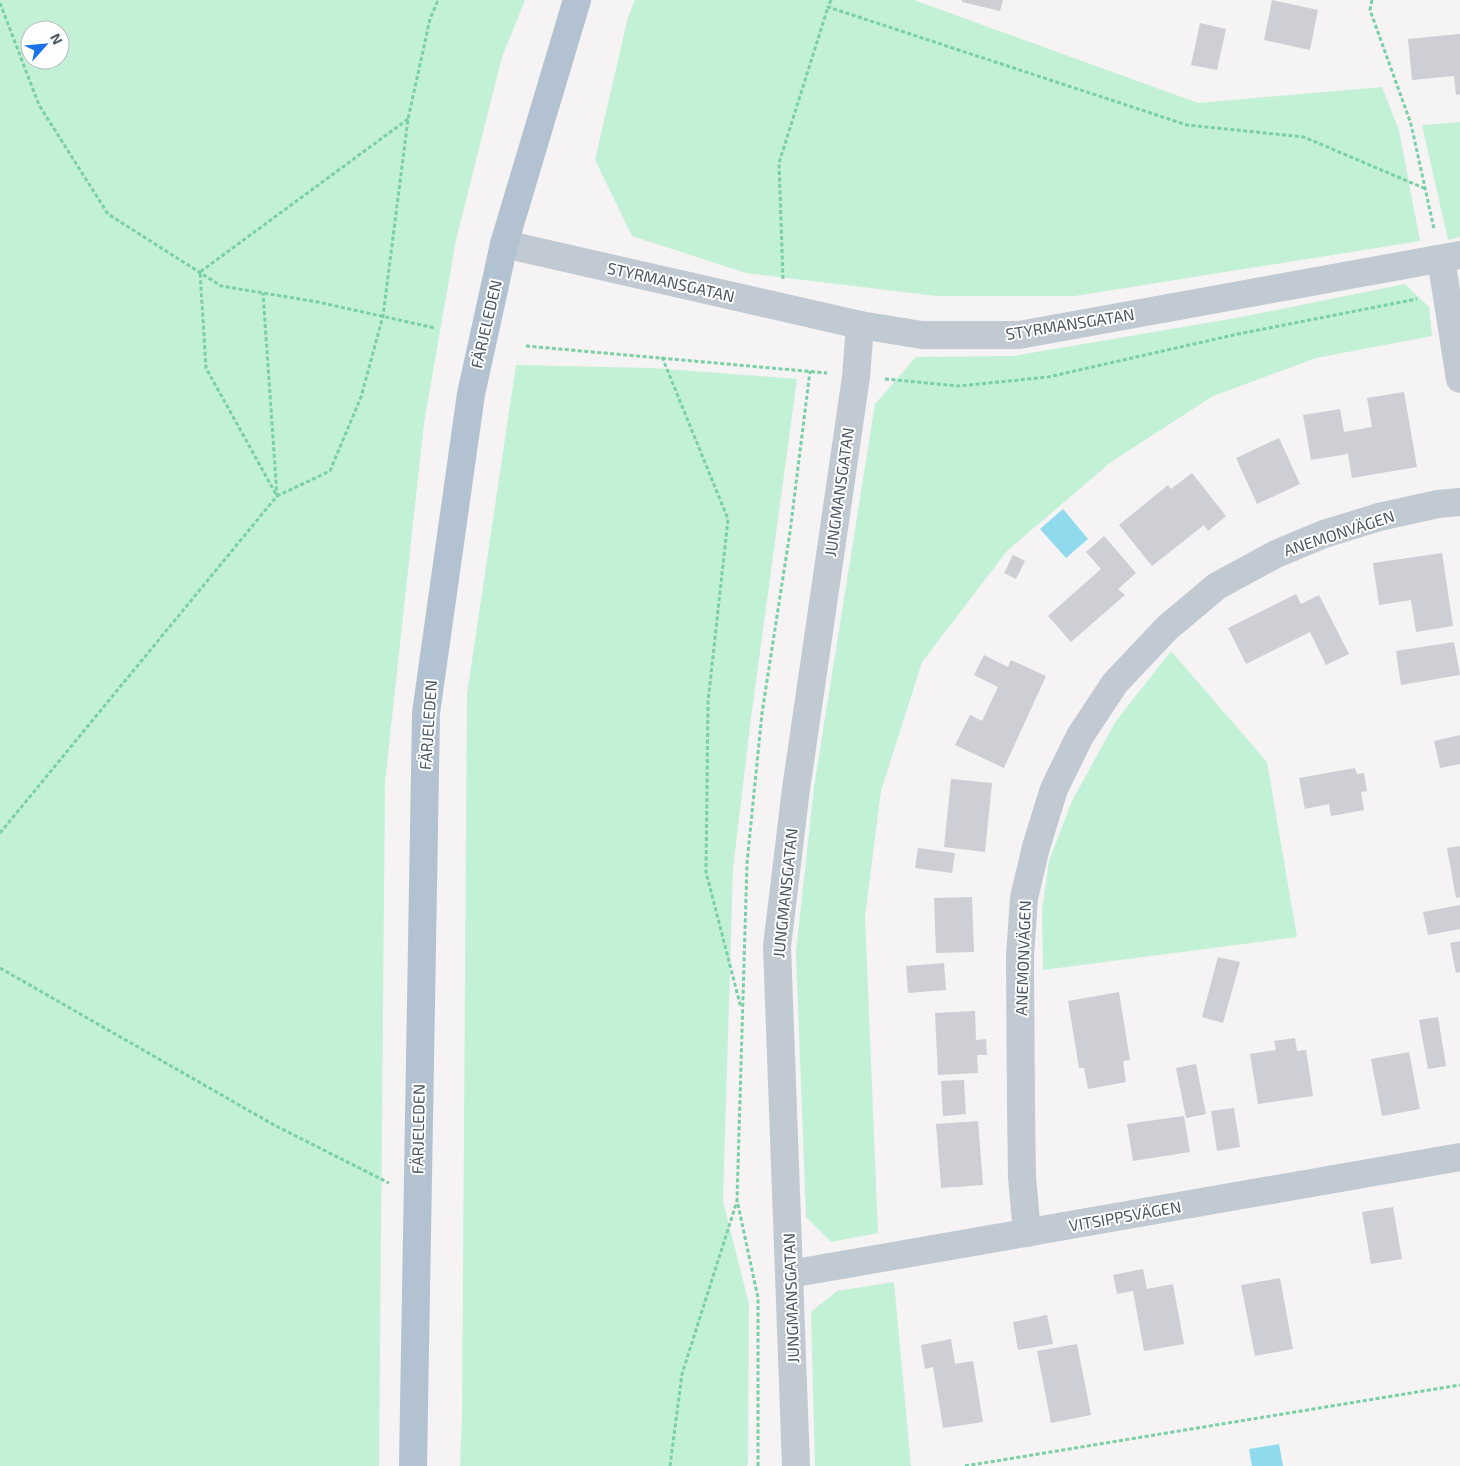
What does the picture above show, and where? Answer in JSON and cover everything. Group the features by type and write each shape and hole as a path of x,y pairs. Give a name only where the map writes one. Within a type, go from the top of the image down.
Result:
{"main road":[{"name":"FÄRJELEDEN","path":"412,1466 426,714 470,394 504,244 577,0"}],"street":[{"name":"STYRMANSGATAN","path":"504,244 860,325 922,335 1019,335 1450,257"},
{"path":"1450,257 1460,379"},
{"name":"JUNGMANSGATAN","path":"796,1466 777,946 796,789 856,377 860,325"},
{"name":"ANEMONVÄGEN","path":"1027,1233 1022,1177 1021,1096 1020,956 1024,898 1036,847 1054,790 1080,736 1115,683 1167,628 1217,586 1276,554 1324,534 1379,517 1438,504 1460,502"},
{"name":"VITSIPPSVÄGEN","path":"790,1274 1460,1157"}],"path":[{"path":"0,834 277,496 330,471 361,397 383,316 408,119 430,20 438,0"},
{"path":"784,308 779,163 831,0"},
{"path":"1372,0 1370,10 1411,124 1426,189 1450,257"},
{"path":"0,3 39,105 108,214 221,286 318,302 435,328"},
{"path":"828,7 1187,125 1304,137 1426,189"},
{"path":"200,272 408,119"},
{"path":"200,272 206,368 277,496"},
{"path":"263,293 277,496"},
{"path":"662,357 728,519 708,702 706,872 742,1012"},
{"path":"0,968 274,1125 417,1197"},
{"path":"670,1466 682,1374 737,1200"},
{"path":"965,1466 1460,1385"}],"green space":[{"path":"0,0 525,0 502,57 456,240 424,423 385,782 379,1466 0,1466"},
{"path":"635,0 914,0 1198,103 1382,87 1399,130 1420,241 1075,296 937,296 746,273 632,236 595,160 628,17"},
{"path":"1460,122 1460,237 1448,240 1422,125"},
{"path":"1405,284 1429,307 1432,336 1316,358 1213,396 1111,462 1007,551 922,662 881,791 865,916 878,1233 831,1242 806,1217 796,952 814,787 875,404 916,357 1013,356 1236,318"},
{"path":"516,365 653,368 797,379 751,718 733,869 723,1201 749,1304 747,1466 460,1466 462,1419 467,694"},
{"path":"1171,651 1267,762 1297,937 1043,970 1042,910 1049,861 1072,801 1116,721"},
{"path":"894,1282 911,1466 815,1466 811,1312 837,1291"}],"water":[{"path":"1063,509 1088,539 1066,558 1040,529"},
{"path":"1279,1444 1283,1466 1252,1466 1249,1449"}],"building":[{"path":"962,0 1003,0 1000,11 962,2"},
{"path":"1272,0 1318,10 1310,50 1264,40"},
{"path":"1200,23 1226,29 1217,70 1191,65"},
{"path":"1460,34 1460,94 1456,95 1454,76 1412,80 1408,39"},
{"path":"1404,392 1417,467 1352,478 1348,454 1311,460 1303,415 1340,409 1344,432 1372,427 1367,398"},
{"path":"1279,438 1300,484 1257,504 1236,458"},
{"path":"1192,473 1226,516 1208,531 1204,525 1152,566 1119,525 1168,485 1171,489"},
{"path":"1104,536 1136,573 1118,589 1125,595 1071,642 1048,616 1101,569 1086,552"},
{"path":"1442,553 1453,626 1416,632 1411,600 1379,605 1373,563"},
{"path":"1013,555 1025,561 1016,579 1004,573"},
{"path":"1296,594 1301,604 1319,595 1349,654 1326,665 1310,632 1246,664 1228,628"},
{"path":"1454,642 1460,675 1401,685 1396,651"},
{"path":"984,655 1008,667 1011,660 1046,676 1004,768 955,745 970,715 982,721 998,687 974,675"},
{"path":"1460,735 1460,764 1440,768 1434,741"},
{"path":"1355,768 1357,774 1364,773 1367,791 1361,792 1364,810 1331,816 1329,804 1305,809 1299,778"},
{"path":"951,779 992,783 985,852 944,847"},
{"path":"1460,846 1460,897 1456,898 1447,848"},
{"path":"918,848 955,853 952,873 915,868"},
{"path":"972,897 974,952 936,953 934,898"},
{"path":"1460,905 1460,929 1428,935 1423,912"},
{"path":"1460,941 1460,972 1456,973 1450,943"},
{"path":"1218,957 1240,962 1223,1023 1202,1017"},
{"path":"944,963 946,990 908,993 906,966"},
{"path":"1119,992 1130,1060 1123,1061 1126,1082 1088,1089 1084,1068 1079,1068 1068,1001"},
{"path":"975,1011 976,1040 986,1039 987,1055 977,1055 978,1073 938,1075 935,1013"},
{"path":"1438,1017 1446,1066 1428,1069 1419,1020"},
{"path":"1295,1038 1297,1051 1306,1050 1313,1096 1258,1104 1250,1054 1276,1050 1274,1041"},
{"path":"1409,1052 1420,1109 1382,1116 1371,1059"},
{"path":"1196,1064 1206,1114 1186,1118 1176,1068"},
{"path":"964,1080 966,1114 943,1116 941,1081"},
{"path":"1234,1108 1240,1147 1217,1151 1211,1111"},
{"path":"1184,1116 1190,1152 1133,1161 1127,1124"},
{"path":"978,1121 983,1185 941,1188 936,1124"},
{"path":"1393,1207 1402,1259 1371,1264 1362,1212"},
{"path":"1143,1269 1147,1289 1173,1284 1184,1344 1144,1351 1133,1291 1117,1294 1113,1275"},
{"path":"1280,1278 1293,1349 1255,1356 1241,1285"},
{"path":"1047,1315 1053,1344 1018,1350 1013,1322"},
{"path":"951,1339 955,1364 973,1361 983,1422 943,1428 933,1367 925,1369 921,1345"},
{"path":"1077,1344 1091,1415 1051,1423 1037,1351"}]}
